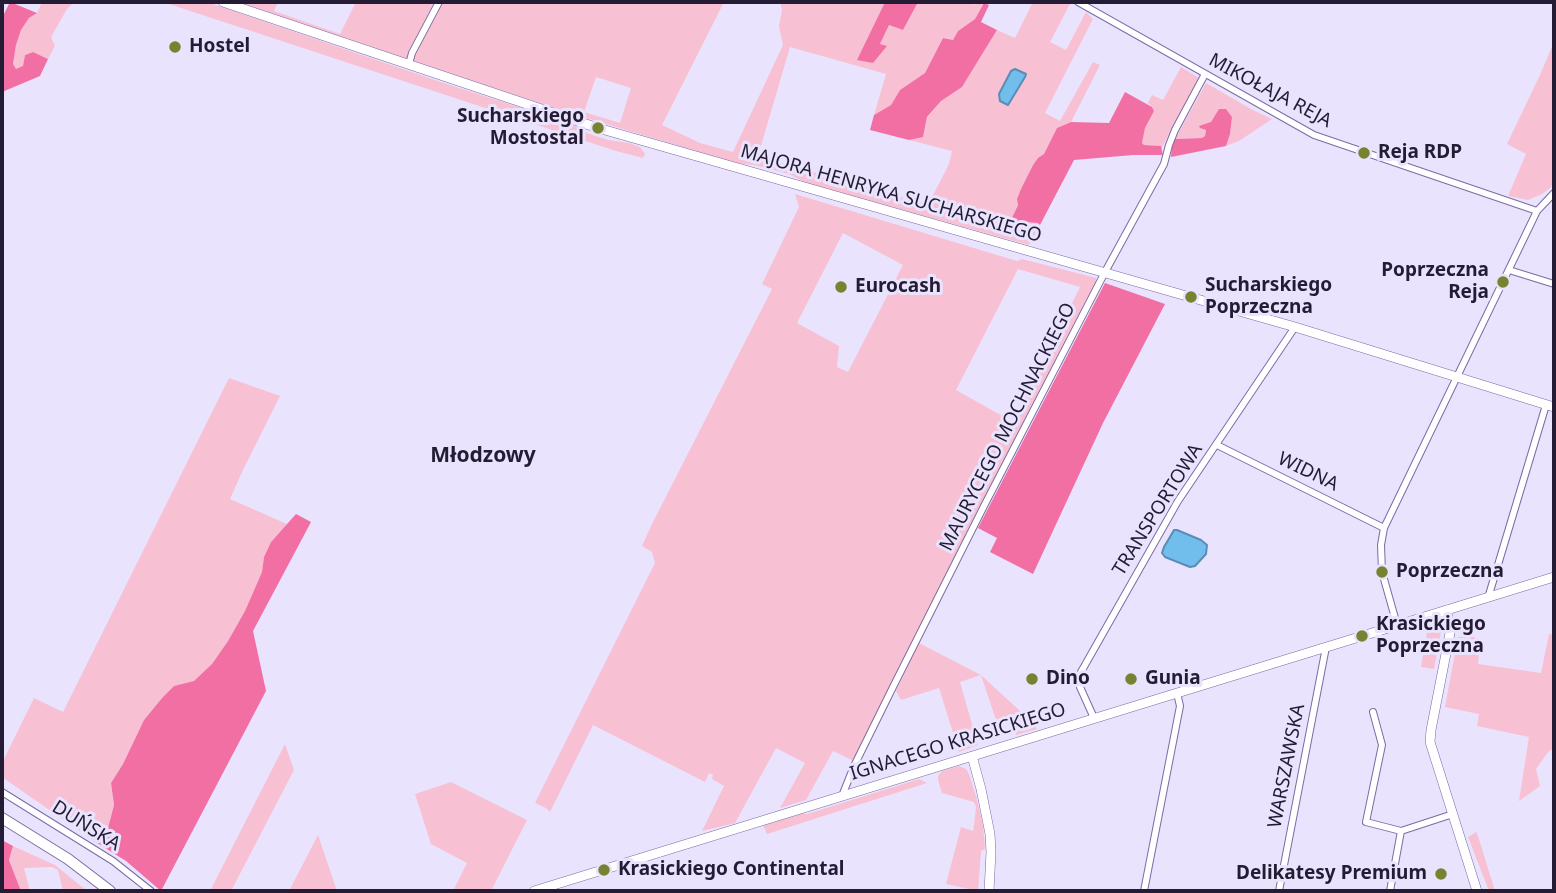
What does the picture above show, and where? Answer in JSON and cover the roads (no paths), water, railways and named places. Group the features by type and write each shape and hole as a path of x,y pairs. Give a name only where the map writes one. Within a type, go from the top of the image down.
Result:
{"main road":[{"path":"2,818 68,859 110,891"}],"street":[{"name":"MAJORA HENRYKA SUCHARSKIEGO","path":"223,2 236,4 650,144 1294,327 1550,406"},
{"path":"409,64 439,2"},
{"name":"MIKOŁAJA REJA","path":"1077,2 1321,138 1537,211"},
{"name":"MAURYCEGO MOCHNACKIEGO","path":"842,796 892,687 1105,272 1164,164 1175,130 1205,74"},
{"path":"1397,625 1382,572 1381,545 1384,528 1537,211 1554,193"},
{"path":"1509,270 1554,284"},
{"name":"TRANSPORTOWA","path":"1094,718 1080,687 1081,672 1178,501 1294,327"},
{"path":"1488,598 1550,406"},
{"name":"WIDNA","path":"1217,445 1384,528"},
{"name":"IGNACEGO KRASICKIEGO","path":"534,891 1554,577"},
{"path":"1446,610 1451,628 1430,736 1431,748 1477,891"},
{"name":"WARSZAWSKA","path":"1279,891 1326,647"},
{"path":"1144,891 1180,706 1177,693"},
{"path":"1373,712 1382,745 1366,822 1401,831 1453,814"},
{"path":"972,756 990,834 989,891"},
{"name":"DUŃSKA","path":"2,792 113,861 151,891"},
{"path":"1390,891 1401,831"}],"water":[{"path":"1015,69 1026,74 1008,105 1000,101 999,94 1011,71"},
{"path":"1174,530 1207,545 1206,554 1195,566 1190,567 1165,557 1162,553"}],"place":[{"name":"Hostel","path":"175,47"},
{"name":"Sucharskiego Mostostal","path":"598,128"},
{"name":"Reja RDP","path":"1364,153"},
{"name":"Poprzeczna Reja","path":"1503,282"},
{"name":"Eurocash","path":"841,287"},
{"name":"Sucharskiego Poprzeczna","path":"1191,297"},
{"name":"Poprzeczna","path":"1382,572"},
{"name":"Krasickiego Poprzeczna","path":"1362,636"},
{"name":"Dino","path":"1032,679"},
{"name":"Gunia","path":"1131,679"},
{"name":"Krasickiego Continental","path":"604,870"},
{"name":"Delikatesy Premium","path":"1441,874"}],"district":[{"name":"Młodzowy","path":"483,456"}]}
